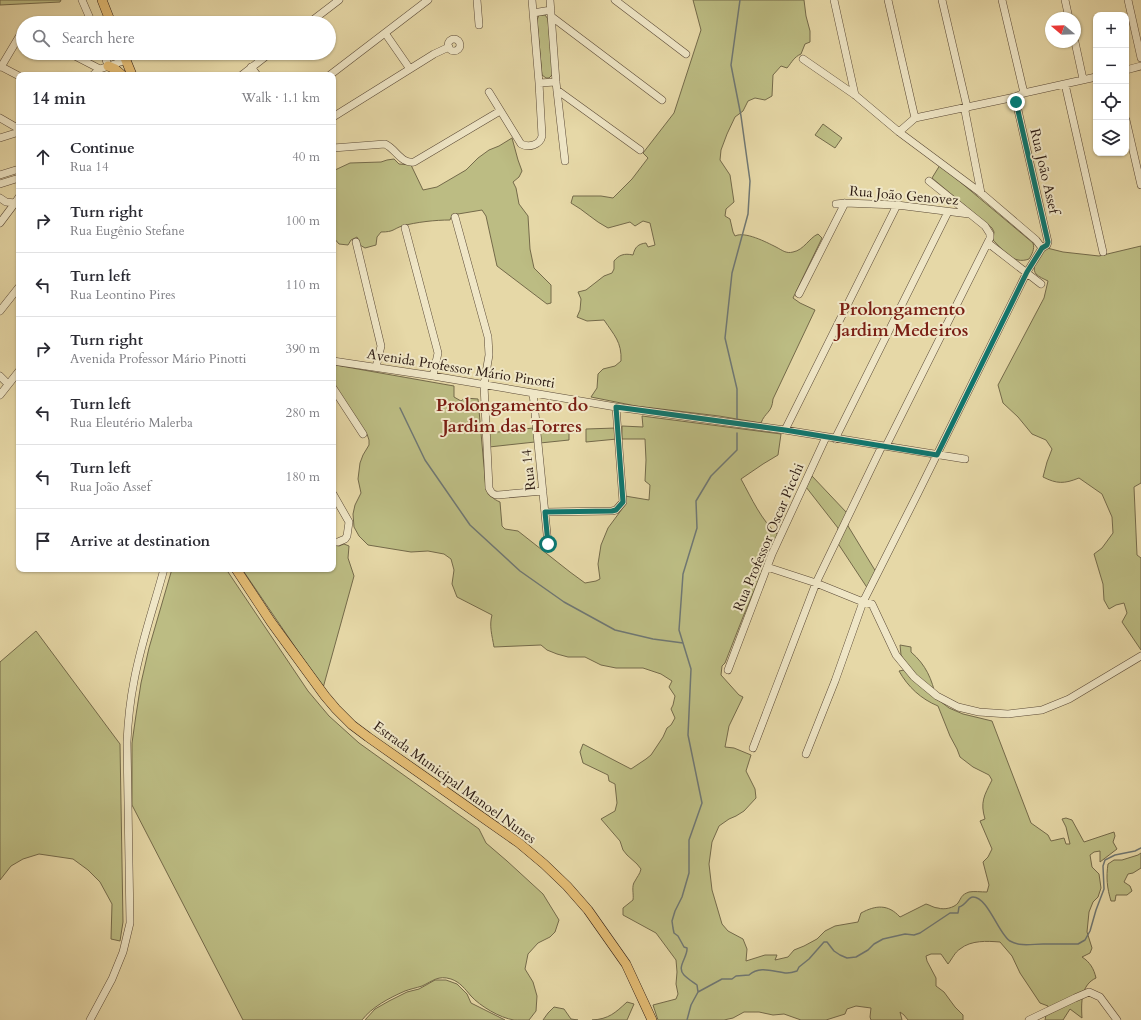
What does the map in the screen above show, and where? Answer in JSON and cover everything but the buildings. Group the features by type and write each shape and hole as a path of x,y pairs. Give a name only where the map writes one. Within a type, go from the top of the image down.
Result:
{"main road":[{"path":"102,0 108,16"},
{"path":"125,60 126,72"},
{"path":"126,60 131,72"},
{"path":"104,67 115,69 118,72"},
{"name":"Estrada Municipal Manoel Nunes","path":"238,572 271,622 336,709 368,737 519,843 567,886 588,910 626,964 652,1020"}],"street":[{"path":"82,0 89,16"},
{"path":"318,16 339,0"},
{"path":"334,72 428,0"},
{"path":"478,0 480,25"},
{"path":"489,92 517,139 523,146 538,144 542,136 532,0"},
{"path":"550,0 556,82 565,161"},
{"path":"615,0 686,54"},
{"path":"834,0 855,95"},
{"path":"888,0 915,118"},
{"path":"942,0 967,107 965,111 981,193"},
{"path":"1002,0 1024,93"},
{"path":"1065,0 1068,12"},
{"path":"1128,0 1141,58"},
{"path":"533,13 551,14 662,100"},
{"path":"383,34 408,70"},
{"path":"16,41 0,67 16,75"},
{"path":"336,115 434,54 449,48"},
{"path":"1075,48 1083,80"},
{"path":"804,59 855,95 899,132 981,193 1036,240 1042,248 1027,272 863,602 835,681 806,754"},
{"path":"86,60 104,67"},
{"path":"104,60 104,67"},
{"path":"97,72 104,67 120,60"},
{"path":"245,72 260,60"},
{"path":"1129,69 1141,66"},
{"path":"251,67 255,72"},
{"path":"899,132 915,118 1015,97 1024,93 1093,78"},
{"path":"539,83 556,82"},
{"path":"1066,84 1103,252"},
{"path":"557,90 640,150"},
{"name":"Rua João Assef","path":"1015,97 1048,242 1047,245 1042,248"},
{"path":"336,148 385,144 405,161 414,162 500,111"},
{"path":"0,118 16,127"},
{"path":"0,138 16,133"},
{"path":"1129,133 1141,185"},
{"path":"0,175 16,171"},
{"path":"0,184 16,179"},
{"path":"753,748 816,583 988,243 990,234 985,226 928,181"},
{"path":"0,198 6,202 16,200"},
{"path":"0,223 16,201"},
{"path":"799,294 845,203"},
{"name":"Rua João Genovez","path":"836,204 897,205 969,214"},
{"path":"785,430 897,205"},
{"path":"835,439 948,212"},
{"path":"455,218 488,337 489,355 484,385 490,492 494,495 543,492"},
{"path":"405,228 438,349 433,376"},
{"path":"356,242 381,346 376,368"},
{"path":"988,243 1041,284"},
{"path":"0,310 16,290"},
{"name":"Avenida Professor Mário Pinotti","path":"336,361 433,376 616,407 785,430 965,460"},
{"path":"0,395 16,375"},
{"path":"0,376 8,384"},
{"path":"336,393 363,434"},
{"name":"Rua 14","path":"533,393 548,544"},
{"path":"545,512 612,511 616,510 621,505 624,498 616,407"},
{"name":"Rua Professor Oscar Picchi","path":"728,670 772,554 826,437"},
{"path":"336,499 350,522 345,539 336,542"},
{"path":"767,567 872,604 896,655 914,677 937,696 958,707 979,712 1008,714 1042,710 1069,699 1141,656"},
{"path":"90,1020 112,980 123,952 130,923 127,742 129,713 134,681 163,572"},
{"path":"1029,1020 1089,992 1100,997 1117,1020"}],"green space":[{"path":"0,0 61,0 60,2 0,5"},
{"path":"693,0 804,0 810,31 810,42 805,44 801,54 795,58 787,68 781,66 773,75 772,96 765,100 755,98 748,101 743,111 735,117 721,150 720,160 730,175 734,202 726,209 725,216 730,219 735,236 750,236 788,252 797,251 818,234 822,238 793,298 815,310 773,399 770,410 761,423 719,416 636,406 591,397 597,388 598,374 603,369 615,366 621,361 621,354 617,339 604,320 587,321 577,317 580,310 581,299 578,292 586,290 604,276 612,273 614,269 614,261 618,257 624,254 633,255 636,248 641,244 646,243 648,247 655,245 650,223 643,221 635,226 630,222 608,228 571,203 573,196 601,196 613,198 632,179 648,158 643,153 674,113 701,30"},
{"path":"539,15 545,15 548,19 553,74 549,78 542,75 537,20"},
{"path":"823,124 842,138 835,148 815,135"},
{"path":"512,138 522,171 519,177 513,182 516,188 519,204 528,216 530,249 534,268 551,285 551,303 547,304 497,266 486,216 482,210 452,215 450,220 414,223 391,231 381,232 377,237 376,245 365,248 360,245 357,237 351,240 348,245 339,244 336,240 336,170 350,163 381,162 394,159 399,164 411,165 423,190 437,187 466,170 489,150"},
{"path":"940,165 1033,243 1032,253 1029,259 1018,260 1009,256 993,240 994,232 992,228 932,178"},
{"path":"1141,246 1141,483 1134,487 1137,555 1141,558 1141,650 1122,622 1127,613 1124,603 1109,609 1104,600 1103,584 1094,554 1102,548 1113,533 1112,517 1102,494 1079,478 1061,482 1052,481 1043,477 1052,449 1046,440 1032,434 1018,417 1003,403 998,385 1044,298 1048,281 1036,274 1034,267 1039,256 1047,248 1063,252 1099,256"},
{"path":"336,365 454,386 454,397 461,401 465,398 478,399 486,489 495,500 500,502 502,526 505,529 518,531 585,583 600,579 598,564 601,545 608,528 625,505 625,496 649,500 650,485 645,481 645,439 622,439 622,426 643,427 642,416 781,434 778,455 741,479 762,516 778,535 725,663 722,666 721,675 739,695 743,697 729,726 725,747 734,748 751,755 746,771 755,789 756,798 744,811 719,826 712,842 709,864 712,890 722,924 728,931 743,939 747,949 746,961 765,955 777,955 775,960 788,957 794,950 817,939 825,931 835,926 858,922 861,913 872,908 886,908 900,917 926,904 936,908 949,908 956,905 966,893 987,892 989,885 983,862 988,857 992,849 980,821 985,819 983,803 992,780 989,775 973,767 960,757 938,706 926,700 916,692 906,682 899,671 904,670 906,663 901,655 900,645 911,647 911,652 921,662 928,673 936,698 949,708 963,714 992,721 1031,823 1048,835 1051,841 1064,838 1066,844 1070,844 1066,827 1062,819 1066,818 1072,820 1084,842 1114,832 1115,836 1113,842 1117,849 1100,862 1100,851 1094,852 1090,855 1092,867 1099,874 1101,888 1098,897 1093,902 1089,912 1087,932 1092,948 1090,953 1082,957 1091,966 1096,978 1087,985 1083,995 1082,1018 1070,1009 1063,1020 1045,1020 1048,1006 1040,1003 1020,973 1012,956 1000,942 985,941 964,946 958,950 948,964 941,954 931,954 926,956 936,978 936,986 944,992 963,1015 963,1020 908,1020 900,1012 902,1020 871,1020 871,1008 856,1006 847,1009 845,1014 826,1020 801,1020 784,1014 773,1015 759,1012 744,1012 733,1018 724,1020 658,1020 653,1005 676,999 678,994 676,984 676,960 656,933 623,915 623,908 633,900 633,885 641,869 623,850 620,841 601,819 615,811 617,803 615,784 609,781 608,775 583,763 580,752 583,744 631,769 646,759 651,755 667,728 671,725 675,718 671,709 675,696 669,687 672,681 661,674 643,668 616,668 601,665 585,657 568,657 557,654 547,650 541,645 494,647 491,627 492,615 457,597 452,584 454,570 451,559 444,554 428,551 411,552 368,545 359,536 354,527 353,514 355,505 361,493 358,479 360,463 369,445 367,434 336,389"},
{"path":"540,427 569,428 569,440 540,443"},
{"path":"533,428 535,442 489,447 489,433"},
{"path":"616,428 617,439 586,442 586,429"},
{"path":"812,476 847,513 848,526 876,572 868,589 837,542 838,528 806,487"},
{"path":"344,544 349,546 348,558 354,576 323,688 244,572 336,572 336,546"},
{"path":"171,572 228,572 308,691 329,716 359,743 479,829 486,843 543,894 559,920 555,932 550,937 538,943 528,954 525,969 533,982 537,996 536,1011 529,1020 514,1020 497,1014 480,1004 457,982 451,979 443,978 436,979 422,986 407,990 381,1003 362,1020 243,1020 132,805 132,743 141,683 149,648"},
{"path":"36,631 120,744 123,922 120,941 111,939 112,904 100,882 88,870 73,859 39,854 23,859 11,866 0,880 0,662"},
{"path":"1141,853 1141,868 1128,874 1124,882 1130,886 1132,891 1127,895 1116,895 1115,901 1111,901 1107,882 1108,864 1114,860 1122,860"},
{"path":"435,980 446,980 457,984 467,994 471,1003 505,1020 365,1020 375,1009 389,1001 407,992 419,989"},
{"path":"627,1002 634,1004 627,1020 592,1020 611,1015"},
{"path":"554,1007 564,1009 571,1019 578,1020 543,1020"}],"waterway":[{"path":"737,419 737,389 725,338 732,273 748,214 750,181 741,116 731,65 740,0"},
{"path":"400,408 425,460 470,525 520,571 564,602 615,630 653,639 683,643"},
{"path":"698,992 697,985 682,972 681,969 687,948 684,947 678,936 674,933 672,921 682,897 689,873 689,840 702,803 688,735 691,669 679,630 683,574 697,528 696,501 711,476 737,450 737,433"},
{"path":"687,1020 691,1005 698,992 722,979 732,979 736,976 749,975 758,970 787,973 797,971 799,967 809,959 824,942 827,942 834,951 840,955 847,958 856,957 883,939 905,934 914,935 920,933 950,913 958,913 959,907 971,897 984,903 1002,932 1010,941 1014,943 1026,945 1078,944 1085,940 1090,931 1104,889 1103,866 1105,860 1115,855 1135,851 1141,848"}],"district":[{"name":"Prolongamento Jardim Medeiros","path":"902,319"},
{"name":"Prolongamento do Jardim das Torres","path":"512,415"}],"route":[{"path":"548,544 545,512 612,511 619,508 623,502 624,498 616,407 785,430 937,455 1027,272 1042,248 1048,244 1016,102"}]}
